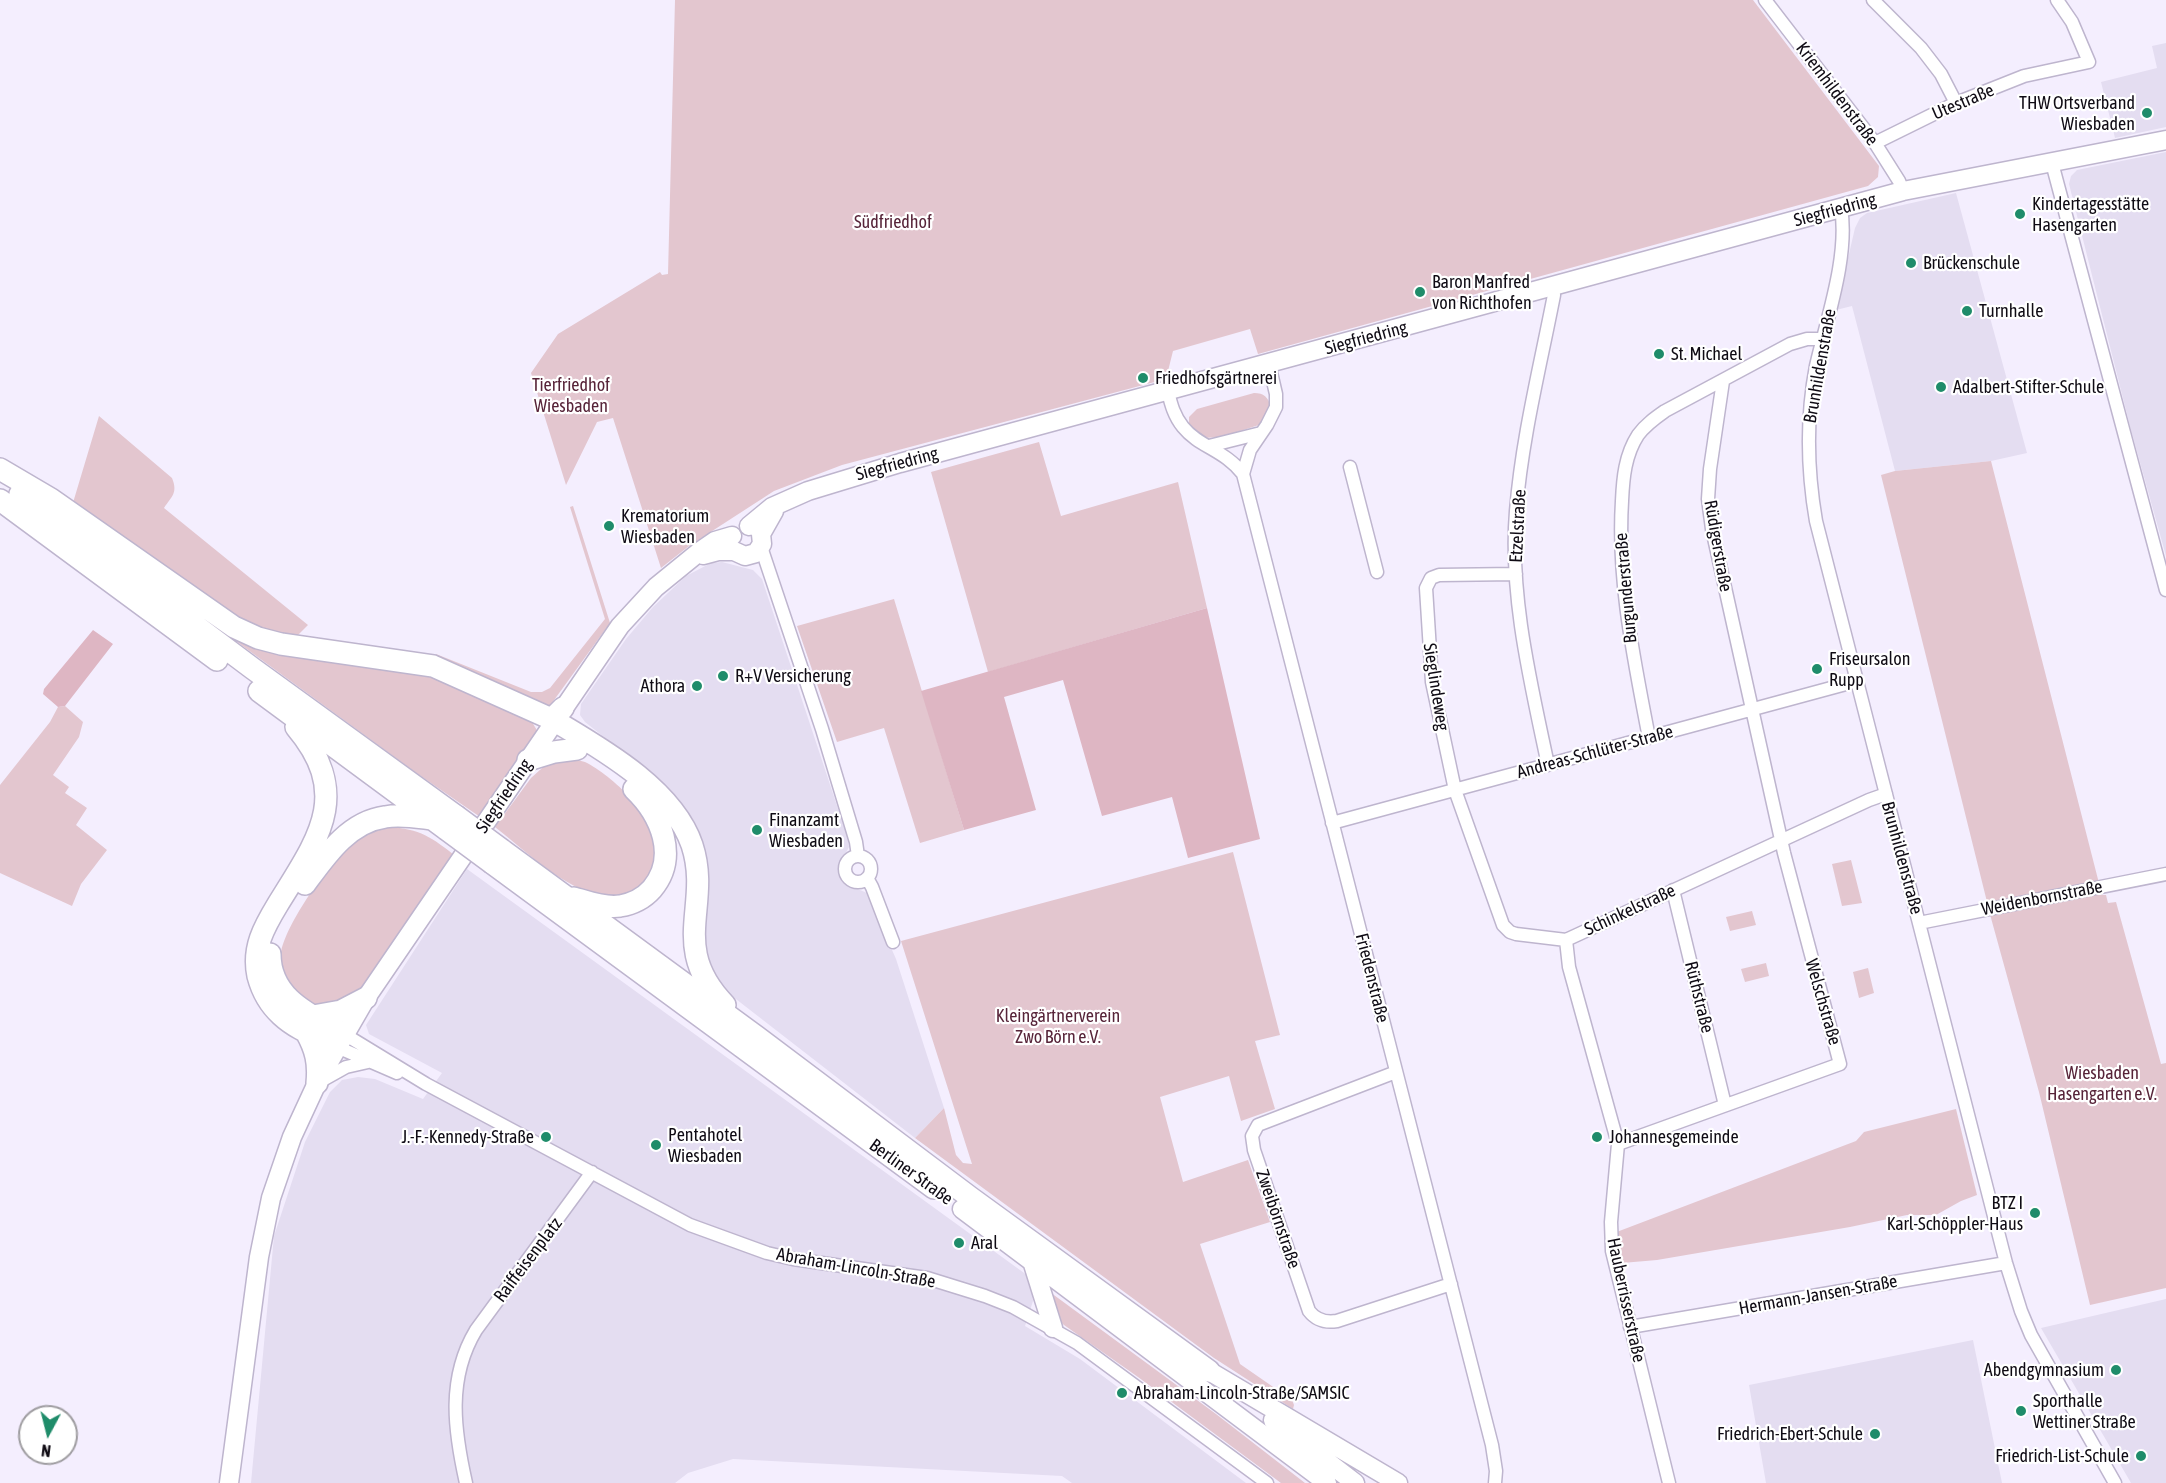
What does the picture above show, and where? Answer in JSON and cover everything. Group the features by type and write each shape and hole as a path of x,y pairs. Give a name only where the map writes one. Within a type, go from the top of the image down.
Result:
{"highway":[{"path":"0,469 51,499 245,633 280,644 433,666 547,717 556,716 564,707"},
{"path":"0,479 252,668 445,821"},
{"path":"0,500 276,703 497,856 562,895 757,1037"},
{"path":"276,703 310,744 318,759 326,799 321,830 310,853 260,936 256,957 262,990 274,1008 291,1023 310,1024 366,998"},
{"path":"562,895 607,906 634,902 644,896 657,882 666,860 665,840 660,826 642,796 609,766 557,735 555,730 564,707"},
{"path":"564,707 616,758 637,774 671,810 684,828 692,846 697,871 694,935 698,962 704,978 716,995 757,1037"},
{"path":"528,760 554,752 578,749"},
{"path":"340,1041 310,1024 281,992 274,980 270,964 270,949 283,917 321,863 343,837 356,827 384,817 402,816 445,821"},
{"name":"Berliner Straße","path":"497,856 962,1209"},
{"path":"310,1024 319,1067 317,1083"},
{"name":"Berliner Straße","path":"757,1037 970,1198 1209,1371"}],"main road":[{"name":"Siegfriedring","path":"229,1483 259,1257 271,1198 292,1137 317,1083 366,998 623,622 656,588 709,544 748,542 763,513 808,491 845,478 1902,191 2166,140"},
{"name":"Berliner Straße","path":"962,1209 1327,1483"},
{"path":"1032,1261 1053,1328"},
{"name":"Berliner Straße","path":"1209,1371 1355,1483"},
{"path":"1209,1371 1398,1483"}],"street":[{"name":"Kriemhildenstraße","path":"1765,0 1875,143 1899,181 1902,191"},
{"path":"1873,0 1921,48 1941,74 1956,102"},
{"name":"Utestraße","path":"1875,143 1956,102 2024,76 2090,62 2072,22 2057,0"},
{"path":"2052,163 2166,590"},
{"name":"Brunhildenstraße","path":"1841,208 1843,222 1841,253 1814,377 1808,427 1810,486 1820,541 2006,1263 2021,1311 2031,1335 2115,1483"},
{"name":"Etzelstraße","path":"1548,765 1527,663 1516,574 1516,513 1525,446 1554,295 1553,286"},
{"name":"Burgunderstraße","path":"1649,738 1631,646 1620,564 1623,472 1638,435 1651,421 1790,344 1807,339 1823,339"},
{"path":"1243,474 1250,450 1276,407 1276,394 1269,364"},
{"name":"Rüdigerstraße","path":"1723,381 1710,469 1708,500 1712,529 1753,710"},
{"path":"1168,392 1173,410 1182,426 1190,434 1231,460 1243,474"},
{"path":"1209,446 1261,433"},
{"path":"1350,466 1377,572"},
{"name":"Friedenstraße","path":"1243,474 1492,1445 1496,1471 1495,1483"},
{"path":"748,542 772,580 822,729 856,842 858,856"},
{"name":"Sieglindeweg","path":"1455,790 1432,682 1427,583 1431,578 1439,575 1516,574"},
{"name":"Andreas-Schlüter-Straße","path":"1332,823 1857,681"},
{"name":"Welschstraße","path":"1618,1144 1840,1064 1808,950 1753,710"},
{"name":"Schinkelstraße","path":"1455,790 1506,929 1516,934 1566,940 1886,794"},
{"path":"858,856 847,862 846,874 855,881 867,878"},
{"path":"858,856 869,862 870,871 867,878"},
{"name":"Weidenbornstraße","path":"1919,923 2166,874"},
{"path":"867,878 894,942"},
{"name":"Rüthstraße","path":"1673,890 1725,1105"},
{"name":"Hauberrisserstraße","path":"1566,940 1569,967 1618,1144 1611,1237 1614,1263 1669,1483"},
{"name":"Abraham-Lincoln-Straße","path":"340,1041 368,1062 426,1084"},
{"name":"Abraham-Lincoln-Straße","path":"340,1041 426,1084 690,1225 742,1245 793,1259 881,1270 956,1286 1013,1307 1053,1328 1105,1362 1267,1483"},
{"path":"317,1083 343,1068 368,1062"},
{"name":"Zweibörnstraße","path":"1396,1072 1258,1125 1252,1136 1254,1150 1309,1311 1313,1316 1324,1322 1337,1321 1451,1284"},
{"name":"Raiffeisenplatz","path":"466,1483 454,1419 458,1381 466,1349 476,1329 592,1172"},
{"name":"Hermann-Jansen-Straße","path":"1630,1327 2006,1263"}],"shaded area":[{"path":"2166,43 2166,127 2115,138 2101,82 2157,68 2152,46"},
{"path":"2166,152 2166,556 2131,430 2069,184 2071,176 2077,170"},
{"name":"Adalbert-Stifter-Schule","path":"1956,193 2027,453 1991,461 1895,471 1852,306 1836,310 1855,228 1860,218 1867,213"},
{"path":"722,562 753,570 762,579 848,839 849,847 841,862 840,875 846,884 867,893 896,959 944,1108 915,1138 732,996 716,979 707,964 703,934 706,866 704,850 694,821 678,798 585,722 580,715 581,704 626,639 653,607 686,576 711,563"},
{"path":"1207,608 1260,839 1188,858 1172,797 1102,816 1063,680 1004,697 1036,810 964,830 921,691"},
{"path":"93,630 113,644 65,706 58,707 43,694 44,689"},
{"path":"467,869 1031,1278 1033,1301 1025,1326 1080,1359 1246,1483 1072,1483 1062,1476 733,1459 688,1473 675,1483 251,1483 274,1236 305,1142 330,1092 342,1080 358,1077 375,1079 423,1099 442,1073 369,1034 366,1025"},
{"name":"Abendgymnasium","path":"2166,1299 2166,1483 2131,1483 2041,1328"},
{"name":"Friedrich-Ebert-Schule","path":"1973,1340 2002,1483 1766,1483 1749,1385"}],"green space":[{"name":"Südfriedhof","path":"675,0 1753,0 1879,166 1878,177 1868,186 1258,354 1250,329 1173,351 1166,379 842,465 774,491 689,546 661,568 613,418 597,422 566,485 531,373 558,334 660,272 662,275 668,274"},
{"path":"1254,393 1265,396 1271,407 1265,421 1259,425 1221,437 1203,438 1189,428 1189,417 1197,409"},
{"path":"99,416 172,478 174,491 164,508 308,625 290,643 239,626 72,506"},
{"path":"1039,442 1061,516 1178,482 1207,608 988,672 931,472"},
{"name":"Wiesbaden Hasengarten e.V.","path":"1991,461 2102,895 2106,895 2108,903 2116,902 2161,1064 2166,1063 2166,1288 2090,1305 2039,1092 1991,918 1881,475 1895,471"},
{"path":"573,506 610,623 549,707 438,659 436,654 531,692 542,692 550,688 605,619 570,507"},
{"path":"894,599 964,830 920,843 884,728 837,742 797,626"},
{"path":"234,632 410,668 505,703 532,722 538,732 483,819 229,636"},
{"path":"65,706 83,722 79,737 53,775 69,787 65,793 87,808 76,825 107,850 81,884 72,906 0,873 0,785 50,722 58,707"},
{"path":"566,758 585,762 608,777 631,799 650,825 656,838 658,854 646,885 630,894 620,897 604,896 587,892 570,884 495,827 531,778 550,761"},
{"path":"388,827 425,835 457,857 363,989 350,999 318,1007 291,992 281,963 284,941 310,893 333,863 354,842"},
{"name":"Kleingärtnerverein Zwo Börn e.V.","path":"1233,852 1280,1035 1255,1041 1275,1109 1241,1121 1229,1076 1160,1097 1183,1182 1248,1160 1270,1222 1200,1244 1240,1364 1292,1400 1293,1409 1214,1358 915,1138 944,1108 956,1155 963,1163 972,1164 901,941"},
{"path":"1851,860 1862,903 1842,906 1832,864"},
{"path":"1752,911 1756,925 1730,931 1726,917"},
{"path":"1766,963 1769,976 1745,982 1741,969"},
{"path":"1868,968 1874,993 1859,998 1853,972"},
{"path":"1956,1109 1977,1195 1936,1215 1907,1215 1657,1260 1622,1263 1614,1233 1856,1141 1864,1132"},
{"path":"1043,1287 1216,1414 1305,1483 1281,1483 1064,1325 1057,1319"}],"place":[{"name":"THW Ortsverband Wiesbaden","path":"2147,113"},
{"name":"Kindertagesstätte Hasengarten","path":"2020,214"},
{"name":"Brückenschule","path":"1911,263"},
{"name":"Baron Manfred von Richthofen","path":"1420,292"},
{"name":"Turnhalle","path":"1967,311"},
{"name":"St. Michael","path":"1659,354"},
{"name":"Friedhofsgärtnerei","path":"1143,378"},
{"name":"Adalbert-Stifter-Schule","path":"1941,387"},
{"name":"Krematorium Wiesbaden","path":"609,526"},
{"name":"Friseursalon Rupp","path":"1817,669"},
{"name":"R+V Versicherung","path":"723,676"},
{"name":"Athora","path":"697,686"},
{"name":"Finanzamt Wiesbaden","path":"757,830"},
{"name":"J.-F.-Kennedy-Straße","path":"546,1137"},
{"name":"Johannesgemeinde","path":"1597,1137"},
{"name":"Pentahotel Wiesbaden","path":"656,1145"},
{"name":"BTZ I Karl-Schöppler-Haus","path":"2035,1213"},
{"name":"Aral","path":"959,1243"},
{"name":"Abendgymnasium","path":"2116,1370"},
{"name":"Abraham-Lincoln-Straße/SAMSIC","path":"1122,1393"},
{"name":"Sporthalle Wettiner Straße","path":"2021,1411"},
{"name":"Friedrich-Ebert-Schule","path":"1875,1434"},
{"name":"Friedrich-List-Schule","path":"2141,1456"}],"park label":[{"name":"Tierfriedhof Wiesbaden","path":"571,395"}]}
